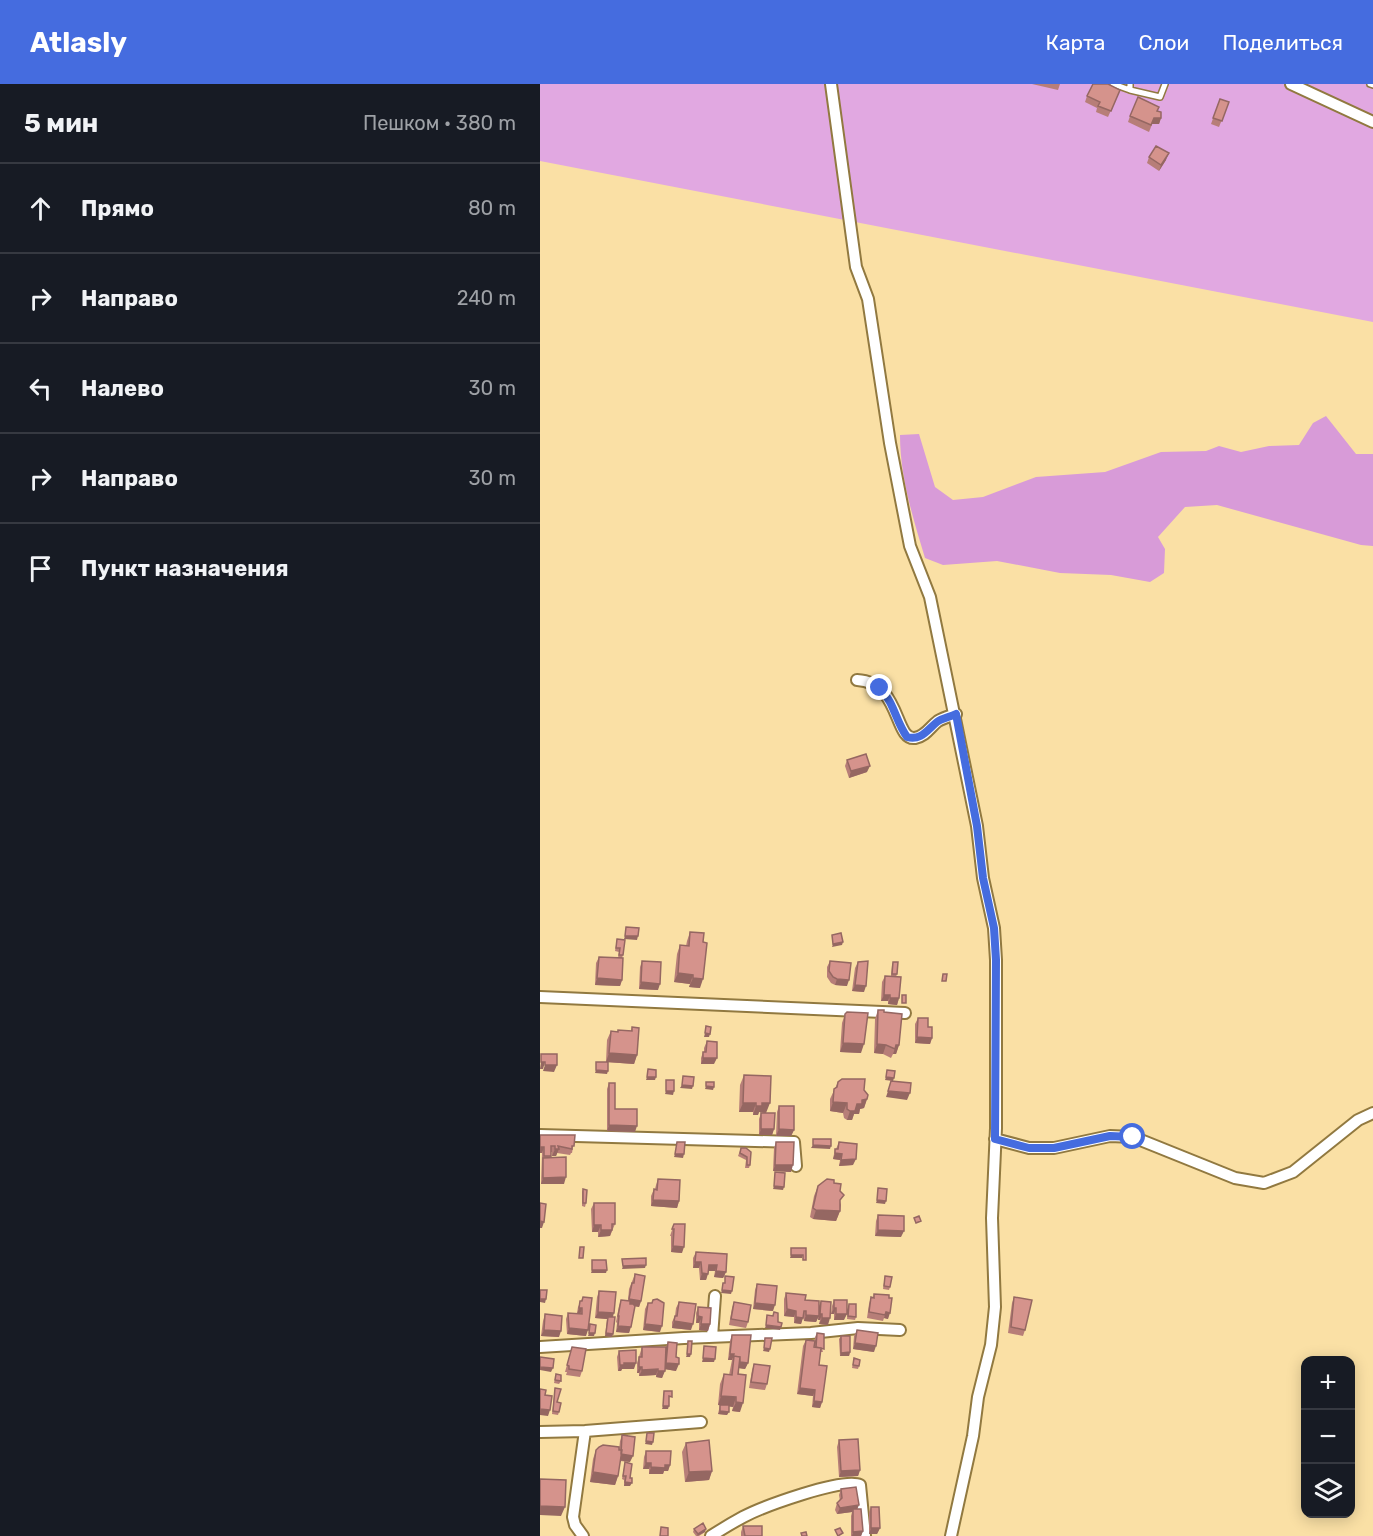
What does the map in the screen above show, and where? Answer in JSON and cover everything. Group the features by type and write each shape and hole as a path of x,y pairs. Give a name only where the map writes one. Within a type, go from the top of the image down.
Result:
{"street":[{"path":"831,84 856,267 868,299 890,443 910,546 930,597 956,714 977,826 983,878 994,928 996,960 995,1139 992,1218 995,1308 991,1345 978,1397 973,1436 951,1536"},
{"path":"1291,84 1373,122"},
{"path":"857,680 873,684 887,696 894,706 907,737 913,739 920,737 938,721 956,714"},
{"path":"540,997 905,1013"},
{"path":"995,1139 1029,1148 1054,1148 1110,1136 1133,1137 1234,1178 1264,1183 1293,1172 1358,1120 1373,1113"},
{"path":"540,1135 794,1142 796,1166"},
{"path":"712,1337 715,1296"},
{"path":"540,1347 811,1333 858,1328 900,1330"},
{"path":"540,1432 701,1422"},
{"path":"583,1536 575,1525 573,1517 585,1431"},
{"path":"711,1536 745,1516 787,1500 854,1482 860,1485 865,1536"}],"lane":[{"path":"1113,84 1130,87 1160,98 1165,84"}],"shaded area":[{"path":"540,84 1373,84 1373,322 540,161"},
{"path":"1326,416 1356,454 1373,454 1373,546 1361,545 1217,505 1185,507 1158,537 1165,549 1164,573 1150,582 1111,575 1060,573 997,561 943,565 925,558 902,466 900,435 919,434 935,487 953,500 983,497 1036,477 1105,472 1161,452 1206,451 1219,446 1241,452 1269,446 1299,445 1313,423"}],"building":[{"path":"1093,84 1108,84 1120,90 1111,111 1098,106 1100,102 1087,96"},
{"path":"1138,97 1159,107 1157,111 1161,112 1161,118 1154,118 1151,125 1130,116"},
{"path":"1220,99 1229,102 1222,121 1213,118"},
{"path":"1156,146 1169,153 1161,165 1149,157"},
{"path":"866,754 870,766 851,771 847,760"},
{"path":"626,927 639,928 638,936 625,936"},
{"path":"690,932 704,933 703,942 707,943 703,979 678,973 680,945 689,946"},
{"path":"841,933 843,942 833,944 832,935"},
{"path":"617,939 625,940 623,955 619,955 620,948 616,948"},
{"path":"599,957 623,958 622,980 597,978"},
{"path":"642,961 661,962 660,984 641,982"},
{"path":"830,961 851,963 849,980 833,977 829,971"},
{"path":"868,961 866,986 855,985 858,962"},
{"path":"893,962 898,962 897,974 892,974"},
{"path":"943,974 947,974 946,981 942,981"},
{"path":"885,976 901,977 899,998 884,995"},
{"path":"902,995 906,995 906,1003 902,1003"},
{"path":"878,1010 902,1014 899,1045 896,1045 895,1049 877,1044"},
{"path":"847,1012 868,1013 864,1044 843,1043"},
{"path":"918,1018 928,1018 928,1027 932,1027 932,1038 917,1037"},
{"path":"706,1026 711,1027 710,1034 705,1033"},
{"path":"632,1027 639,1028 637,1055 609,1053 611,1031 632,1031"},
{"path":"707,1041 717,1042 717,1058 703,1058"},
{"path":"541,1054 557,1054 557,1065 545,1065 545,1062 541,1062"},
{"path":"596,1062 608,1062 608,1071 596,1070"},
{"path":"648,1069 656,1070 656,1077 647,1077"},
{"path":"887,1070 895,1071 894,1078 886,1077"},
{"path":"744,1075 771,1076 770,1103 756,1106 756,1103 743,1103"},
{"path":"683,1076 694,1077 693,1086 682,1085"},
{"path":"842,1079 865,1079 864,1090 868,1095 867,1099 862,1100 862,1104 857,1104 855,1111 847,1109 847,1103 833,1102 834,1089"},
{"path":"666,1080 674,1080 674,1091 666,1091"},
{"path":"891,1081 911,1083 910,1093 888,1091"},
{"path":"706,1082 714,1082 714,1087 706,1086"},
{"path":"609,1083 615,1083 615,1109 637,1109 637,1126 609,1125"},
{"path":"779,1106 794,1106 794,1130 779,1129"},
{"path":"761,1113 775,1113 774,1129 761,1129"},
{"path":"540,1135 575,1135 574,1146 572,1149 558,1146 559,1149 555,1149 555,1146 551,1146 551,1156 544,1156 544,1147 540,1147"},
{"path":"813,1139 831,1139 831,1146 813,1145"},
{"path":"677,1142 685,1142 684,1154 675,1154"},
{"path":"776,1142 794,1142 793,1165 775,1165"},
{"path":"839,1142 857,1144 856,1159 841,1160 842,1154 835,1153"},
{"path":"741,1148 746,1148 751,1152 750,1165 747,1165 747,1157 740,1153"},
{"path":"566,1157 566,1177 543,1178 543,1158"},
{"path":"775,1172 785,1173 784,1187 774,1186"},
{"path":"658,1179 680,1180 679,1201 653,1200"},
{"path":"827,1179 841,1184 840,1191 844,1195 840,1200 840,1211 813,1208 818,1186"},
{"path":"878,1188 887,1189 886,1201 877,1200"},
{"path":"583,1189 587,1190 586,1203 583,1203"},
{"path":"540,1203 546,1204 544,1222 540,1221"},
{"path":"594,1203 615,1203 615,1224 612,1224 612,1230 601,1230 601,1225 594,1225"},
{"path":"878,1215 904,1216 904,1231 878,1230"},
{"path":"919,1216 921,1221 916,1223 914,1218"},
{"path":"674,1224 685,1224 684,1247 673,1246"},
{"path":"580,1247 584,1247 583,1258 579,1258"},
{"path":"791,1248 806,1248 806,1260 803,1260 803,1255 791,1255"},
{"path":"696,1252 727,1254 726,1272 716,1271 717,1265 709,1265 708,1274 702,1273 701,1262 695,1262"},
{"path":"646,1258 646,1265 623,1266 622,1259"},
{"path":"592,1260 606,1260 607,1270 592,1270"},
{"path":"635,1274 645,1276 641,1301 629,1299"},
{"path":"725,1276 734,1277 732,1291 722,1290"},
{"path":"885,1276 892,1277 890,1287 884,1286"},
{"path":"757,1284 777,1286 775,1305 755,1303"},
{"path":"540,1290 547,1290 546,1299 540,1299"},
{"path":"599,1291 616,1292 614,1313 598,1312"},
{"path":"786,1293 806,1295 805,1300 819,1301 819,1316 806,1315 804,1311 803,1318 796,1317 796,1311 787,1309"},
{"path":"874,1294 889,1295 889,1298 892,1298 890,1313 886,1312 885,1315 869,1312 871,1297 874,1298"},
{"path":"583,1297 592,1298 588,1330 569,1328 568,1313 582,1314 582,1308 579,1308"},
{"path":"1014,1297 1032,1300 1025,1330 1011,1327"},
{"path":"657,1299 664,1303 662,1326 645,1324 648,1303"},
{"path":"621,1300 630,1301 630,1304 635,1306 631,1327 618,1326"},
{"path":"834,1300 847,1300 847,1314 836,1314"},
{"path":"821,1301 831,1302 830,1318 822,1318"},
{"path":"679,1302 696,1304 693,1324 674,1321"},
{"path":"734,1302 751,1305 748,1322 731,1319"},
{"path":"849,1304 856,1304 856,1317 848,1316"},
{"path":"698,1307 711,1308 710,1324 701,1324 702,1317 698,1316"},
{"path":"774,1312 778,1313 778,1322 782,1323 781,1327 766,1325 767,1315 773,1316"},
{"path":"545,1314 562,1316 561,1331 544,1330"},
{"path":"608,1317 615,1317 613,1334 606,1333"},
{"path":"590,1324 596,1325 595,1333 589,1333"},
{"path":"857,1330 878,1333 876,1346 855,1343"},
{"path":"817,1333 824,1334 824,1349 816,1347"},
{"path":"732,1335 751,1335 748,1363 740,1362 740,1357 734,1356 733,1358 734,1354 730,1354"},
{"path":"841,1336 850,1336 850,1352 841,1353"},
{"path":"765,1338 772,1338 770,1349 764,1348"},
{"path":"806,1340 815,1341 814,1347 821,1348 819,1365 827,1366 822,1402 814,1401 815,1390 800,1388"},
{"path":"688,1341 692,1341 691,1354 687,1354"},
{"path":"668,1342 677,1343 676,1357 679,1358 679,1364 666,1363"},
{"path":"704,1346 716,1347 715,1359 703,1358"},
{"path":"572,1347 586,1349 582,1371 569,1369 567,1365"},
{"path":"642,1347 666,1347 665,1371 642,1370 642,1367 639,1367"},
{"path":"636,1350 636,1363 620,1365 619,1351"},
{"path":"734,1356 740,1357 738,1374 746,1375 743,1403 736,1402 736,1397 721,1396 724,1374 732,1375"},
{"path":"540,1357 554,1359 553,1368 540,1367"},
{"path":"854,1358 860,1360 859,1366 853,1365"},
{"path":"754,1364 770,1366 767,1384 751,1382"},
{"path":"556,1374 561,1375 561,1381 555,1380"},
{"path":"555,1388 561,1389 557,1402 561,1403 559,1412 553,1411"},
{"path":"540,1389 546,1390 545,1395 552,1396 550,1410 540,1409"},
{"path":"664,1391 672,1391 672,1397 669,1396 669,1406 663,1406"},
{"path":"720,1405 729,1405 729,1412 720,1411"},
{"path":"647,1433 654,1433 653,1442 646,1441"},
{"path":"622,1435 635,1437 633,1456 621,1454"},
{"path":"858,1439 860,1470 841,1471 839,1440"},
{"path":"709,1440 712,1471 689,1472 686,1443"},
{"path":"603,1445 619,1447 619,1450 622,1450 618,1476 593,1472 596,1450"},
{"path":"646,1451 671,1451 670,1465 665,1465 665,1468 651,1467 651,1463 646,1463"},
{"path":"625,1462 632,1464 630,1478 632,1478 632,1483 625,1482 626,1476 623,1476"},
{"path":"540,1479 566,1480 565,1507 540,1506"},
{"path":"856,1487 859,1505 840,1508 837,1503 842,1498 841,1489"},
{"path":"871,1507 879,1507 880,1528 871,1528"},
{"path":"853,1509 861,1509 863,1531 853,1532"},
{"path":"703,1523 706,1529 698,1534 694,1529"},
{"path":"743,1526 762,1526 762,1536 745,1536"},
{"path":"661,1527 668,1528 668,1536 660,1536"},
{"path":"840,1528 843,1533 838,1536 835,1530"}],"route":[{"path":"880,688 894,706 907,737 913,739 920,737 938,721 956,714 977,826 983,878 994,928 996,960 995,1139 1029,1148 1054,1148 1095,1138 1133,1137"}]}
